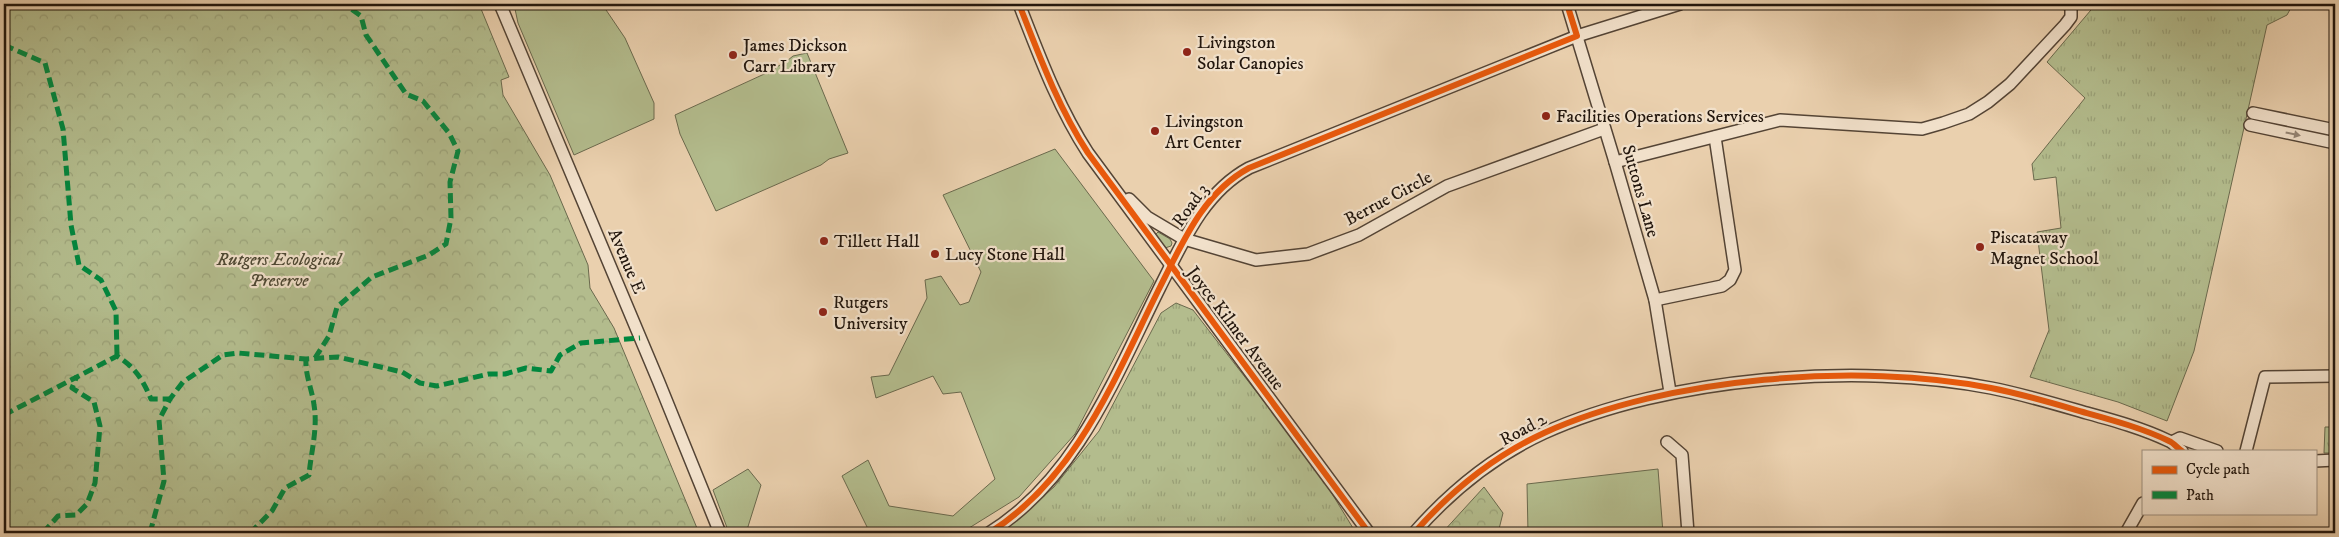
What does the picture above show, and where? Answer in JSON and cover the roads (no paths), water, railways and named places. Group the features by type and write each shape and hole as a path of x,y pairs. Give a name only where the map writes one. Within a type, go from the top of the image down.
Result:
{"street":[{"name":"Avenue E","path":"500,4 658,380 720,533"},
{"name":"Joyce Kilmer Avenue","path":"1019,4 1044,68 1069,120 1088,153 1170,267 1369,533"},
{"name":"Suttons Lane","path":"1567,4 1604,129 1616,162 1655,300 1670,392"},
{"name":"Road 3","path":"989,533 1010,518 1050,480 1083,439 1184,239 1205,206 1221,187 1248,169 1577,36 1680,4"},
{"path":"1616,162 1780,120 1922,129 1969,114 1988,102 2010,84 2065,25 2071,17 2069,5"},
{"path":"2253,113 2335,130"},
{"path":"2250,125 2335,143"},
{"name":"Berrue Circle","path":"1184,239 1256,260 1308,254 1359,235 1447,186 1604,129"},
{"path":"1655,300 1722,286 1730,280 1734,270 1715,137"},
{"name":"Joyce Kilmer Avenue","path":"1111,183 1147,217 1184,239"},
{"name":"Road 2","path":"1414,533 1452,495 1481,470 1511,450 1543,433 1574,420 1670,392 1772,380 1855,376 1918,378 1990,387 2134,427 2170,446"},
{"path":"2246,450 2266,377 2335,376"},
{"path":"2170,446 2180,438 2214,450"},
{"path":"1667,442 1682,455 1688,533"},
{"path":"2316,460 2335,460"},
{"path":"2126,533 2142,506"}],"place":[{"name":"Livingston Solar Canopies","path":"1187,52"},
{"name":"James Dickson Carr Library","path":"733,55"},
{"name":"Facilities Operations Services","path":"1546,116"},
{"name":"Livingston Art Center","path":"1155,131"},
{"name":"Tillett Hall","path":"824,241"},
{"name":"Piscataway Magnet School","path":"1980,247"},
{"name":"Lucy Stone Hall","path":"935,254"},
{"name":"Rutgers University","path":"823,312"}],"park label":[{"name":"Rutgers Ecological Preserve","path":"279,269"}]}
